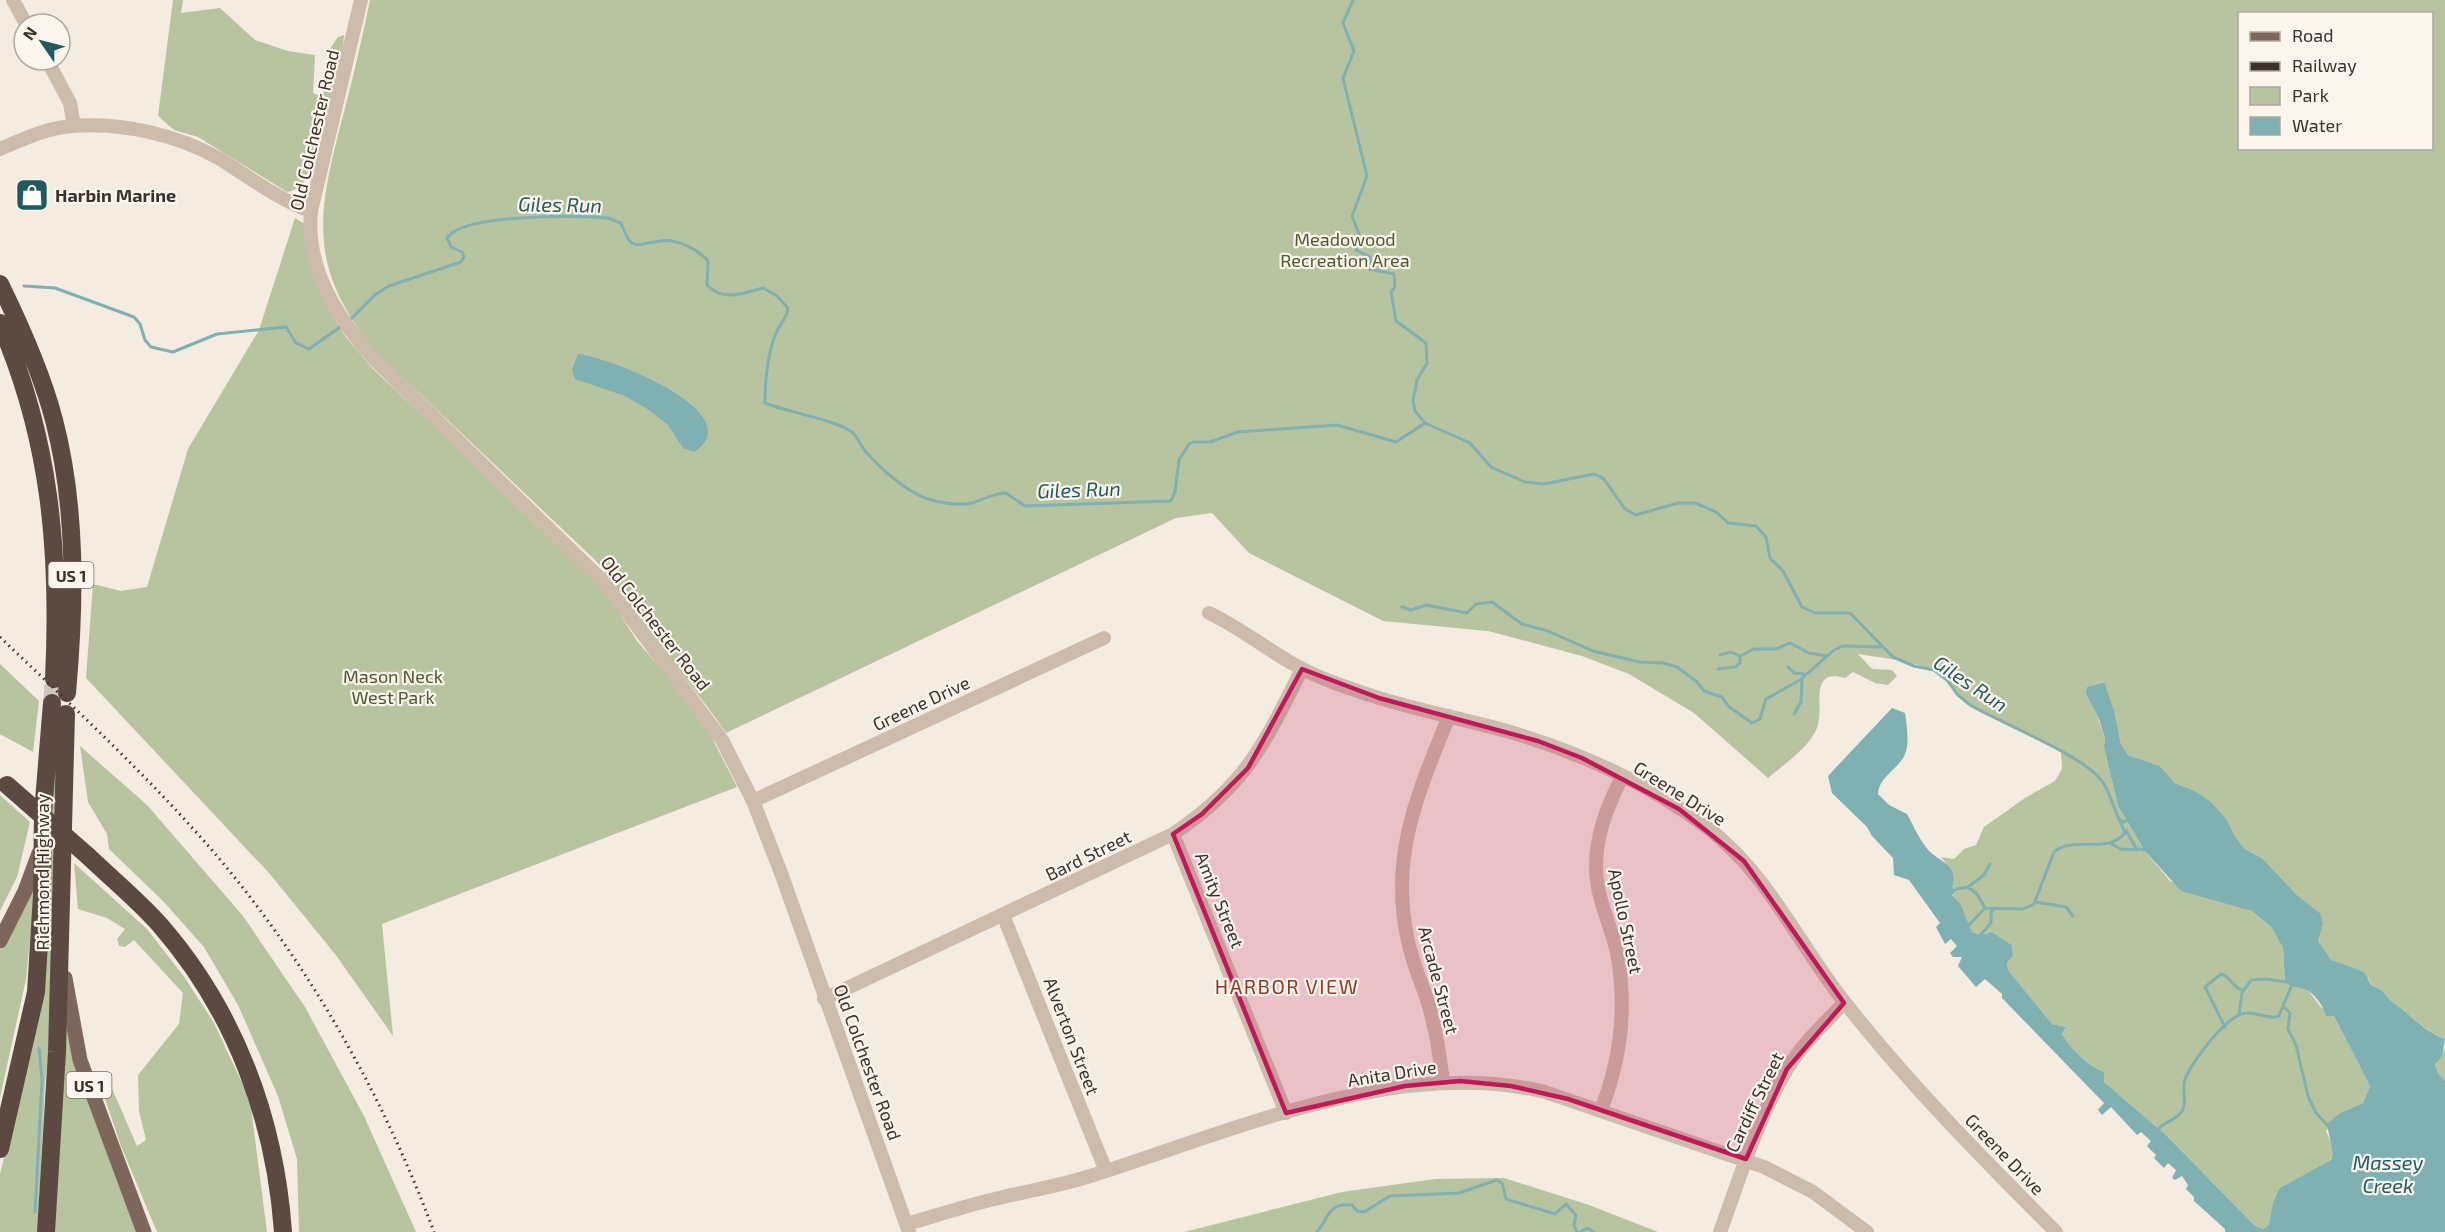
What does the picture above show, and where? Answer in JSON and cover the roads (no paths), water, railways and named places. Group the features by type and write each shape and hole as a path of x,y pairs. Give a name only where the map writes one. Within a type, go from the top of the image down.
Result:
{"highway":[{"name":"Richmond Highway","path":"0,284 24,337 54,418 69,496 72,639 42,841"},
{"name":"US 1","path":"0,323 37,433 48,483 55,556 54,679"},
{"name":"Richmond Highway","path":"60,931 62,704"},
{"path":"2,781 140,904 177,945 224,1019 249,1072 268,1132 278,1183 283,1232"},
{"path":"0,1149 36,992 42,896 42,841"},
{"path":"46,1232 57,1052 60,931"}],"main road":[{"name":"Richmond Highway","path":"0,941 25,891 42,841"},
{"name":"Richmond Highway","path":"60,931 68,997 80,1060 144,1232"}],"street":[{"name":"Old Colchester Road","path":"362,0 311,211 311,238 317,269 328,296 352,333 377,362 605,583 722,740 753,801 784,881 824,999 908,1228"},
{"path":"53,72 70,103 74,126"},
{"path":"0,149 32,136 74,126 138,130 182,142 217,158 291,202 311,211"},
{"name":"Greene Drive","path":"1209,613 1302,669 1354,690 1538,741 1622,777 1672,804 1707,828 1744,861 1762,883 1845,1003 1953,1126 2056,1232"},
{"name":"Greene Drive","path":"753,801 1104,638"},
{"name":"Bard Street","path":"824,999 1173,834 1202,814 1248,768 1270,735 1302,669"},
{"name":"Arcade Street","path":"1443,1082 1435,1029 1407,936 1402,875 1405,842 1412,810 1449,716"},
{"name":"Apollo Street","path":"1601,1110 1618,1057 1622,1005 1617,952 1597,884 1596,850 1605,813 1622,777"},
{"name":"Amity Street","path":"1173,834 1286,1113"},
{"name":"Alverton Street","path":"1003,915 1106,1171"},
{"name":"Cardiff Street","path":"1720,1232 1746,1160 1787,1069 1806,1044 1845,1003"},
{"name":"Anita Drive","path":"908,1228 1106,1171 1286,1113 1369,1093 1443,1082 1477,1082 1520,1087 1601,1110 1746,1160 1813,1192 1867,1232"}],"water":[{"path":"578,354 616,365 669,389 691,404 705,421 707,437 694,452 683,448 668,425 649,410 625,396 575,379 572,370"},
{"name":"Massey Creek","path":"2104,682 2114,710 2121,744 2128,755 2160,766 2175,783 2195,791 2211,802 2227,820 2236,838 2245,849 2262,858 2297,895 2320,913 2323,923 2318,941 2331,960 2364,972 2372,986 2382,991 2425,1028 2445,1039 2442,1056 2435,1064 2438,1073 2445,1081 2445,1232 2225,1232 2225,1229 2194,1201 2194,1197 2186,1189 2188,1185 2182,1176 2175,1180 2172,1178 2176,1170 2168,1163 2164,1168 2154,1158 2156,1155 2147,1146 2151,1141 2141,1132 2137,1135 2111,1107 2102,1115 2098,1110 2104,1103 2002,998 2002,994 1985,979 1976,987 1958,966 1962,957 1953,957 1950,953 1957,946 1951,939 1945,944 1936,927 1940,923 1909,880 1894,875 1893,858 1872,836 1867,827 1832,793 1828,776 1892,708 1905,713 1908,738 1904,757 1882,782 1878,794 1889,805 1907,814 1929,851 1951,868 1952,888 1957,889 1952,895 1961,905 1972,932 1981,935 1992,932 2012,945 2013,955 2007,963 2008,970 2052,1024 2066,1027 2062,1034 2070,1046 2086,1062 2104,1072 2104,1082 2166,1135 2254,1225 2263,1229 2269,1225 2273,1203 2280,1188 2331,1160 2333,1155 2327,1124 2340,1113 2363,1103 2370,1086 2334,1016 2326,1016 2318,1000 2307,990 2285,982 2283,948 2272,928 2252,911 2181,891 2145,851 2118,806 2104,747 2105,738 2099,719 2086,693 2087,687"}],"waterway":[{"path":"1353,0 1343,23 1354,51 1343,78 1367,176 1352,216 1359,234 1356,250 1370,257 1369,269 1394,274 1395,287 1391,292 1396,321 1426,343 1427,363 1417,380 1413,400 1415,411 1425,423"},
{"name":"Giles Run","path":"349,321 376,294 389,286 461,262 464,257 462,252 451,247 447,238 457,230 497,220 608,218 621,223 631,243 639,245 672,241 698,252 708,261 707,285 713,290 734,295 763,288 777,296 788,308 770,350 765,403 823,420 852,432 865,451 897,481 916,494 935,501 967,504 1006,493 1025,506 1171,501 1175,492 1179,460 1189,444 1193,442 1210,442 1238,432 1337,425 1396,442 1425,423 1470,443 1491,467 1525,482 1544,484 1594,474 1603,478 1625,509 1636,515 1678,503 1695,503 1716,512 1728,523 1756,526 1766,537 1770,558 1783,571 1802,607 1815,613 1850,613 1893,657 1914,666 1934,670 1947,680 1957,694 1970,705 2060,750 2092,771 2105,785 2119,819 2124,822 2130,819"},
{"name":"Giles Run","path":"24,286 55,288 134,317 151,347 173,352 217,334 286,327 296,343 309,349 343,325"},
{"path":"1402,607 1411,610 1426,605 1467,613 1476,604 1492,602 1522,624 1548,631 1593,651 1639,662 1663,663 1677,667 1697,682 1704,691 1722,697 1728,706 1752,723 1760,719 1766,699 1800,680 1834,650 1843,646 1883,647"},
{"path":"1720,655 1731,652 1740,656 1754,649 1776,649 1790,643 1809,653 1826,656"},
{"path":"1718,669 1735,667 1740,663 1740,656"},
{"path":"1788,667 1794,673 1804,674"},
{"path":"1794,714 1801,702 1802,679"},
{"path":"1967,927 1985,908 2023,909 2034,904 2054,852 2071,845 2109,843 2118,839 2125,833 2120,821"},
{"path":"2110,843 2121,849 2137,850 2126,830"},
{"path":"2138,849 2148,850"},
{"path":"1968,887 1984,875 1990,864"},
{"path":"1957,889 1968,887 1977,894 1985,908"},
{"path":"2036,902 2066,907 2073,916"},
{"path":"1978,938 1991,923 1991,912 1995,908"},
{"path":"2225,1027 2205,987 2221,974 2242,990"},
{"path":"2239,1014 2242,993 2251,980 2267,979 2285,982"},
{"path":"2157,1131 2182,1111 2185,1079 2216,1034 2244,1013 2279,1016 2292,984"},
{"path":"2284,1007 2290,1013 2288,1029 2296,1045 2308,1096 2316,1113 2329,1127"},
{"path":"35,1212 42,1080 39,1048"},
{"path":"1317,1232 1330,1212 1338,1206 1352,1205 1357,1211 1364,1212 1390,1196 1459,1193 1497,1180 1502,1183 1506,1199 1555,1214 1566,1204 1576,1215 1574,1225 1577,1232"},
{"path":"1580,1232 1587,1228 1594,1232"}],"tunnel":[{"path":"52,703 54,679"}],"railway":[{"path":"0,637 161,794 211,849 279,937 310,983 366,1080 391,1129 434,1232"}],"place":[{"name":"Harbin Marine","path":"32,195"}],"district":[{"name":"HARBOR VIEW","path":"1287,986"}],"park label":[{"name":"Meadowood Recreation Area","path":"1345,249"},
{"name":"Mason Neck West Park","path":"393,686"}]}
